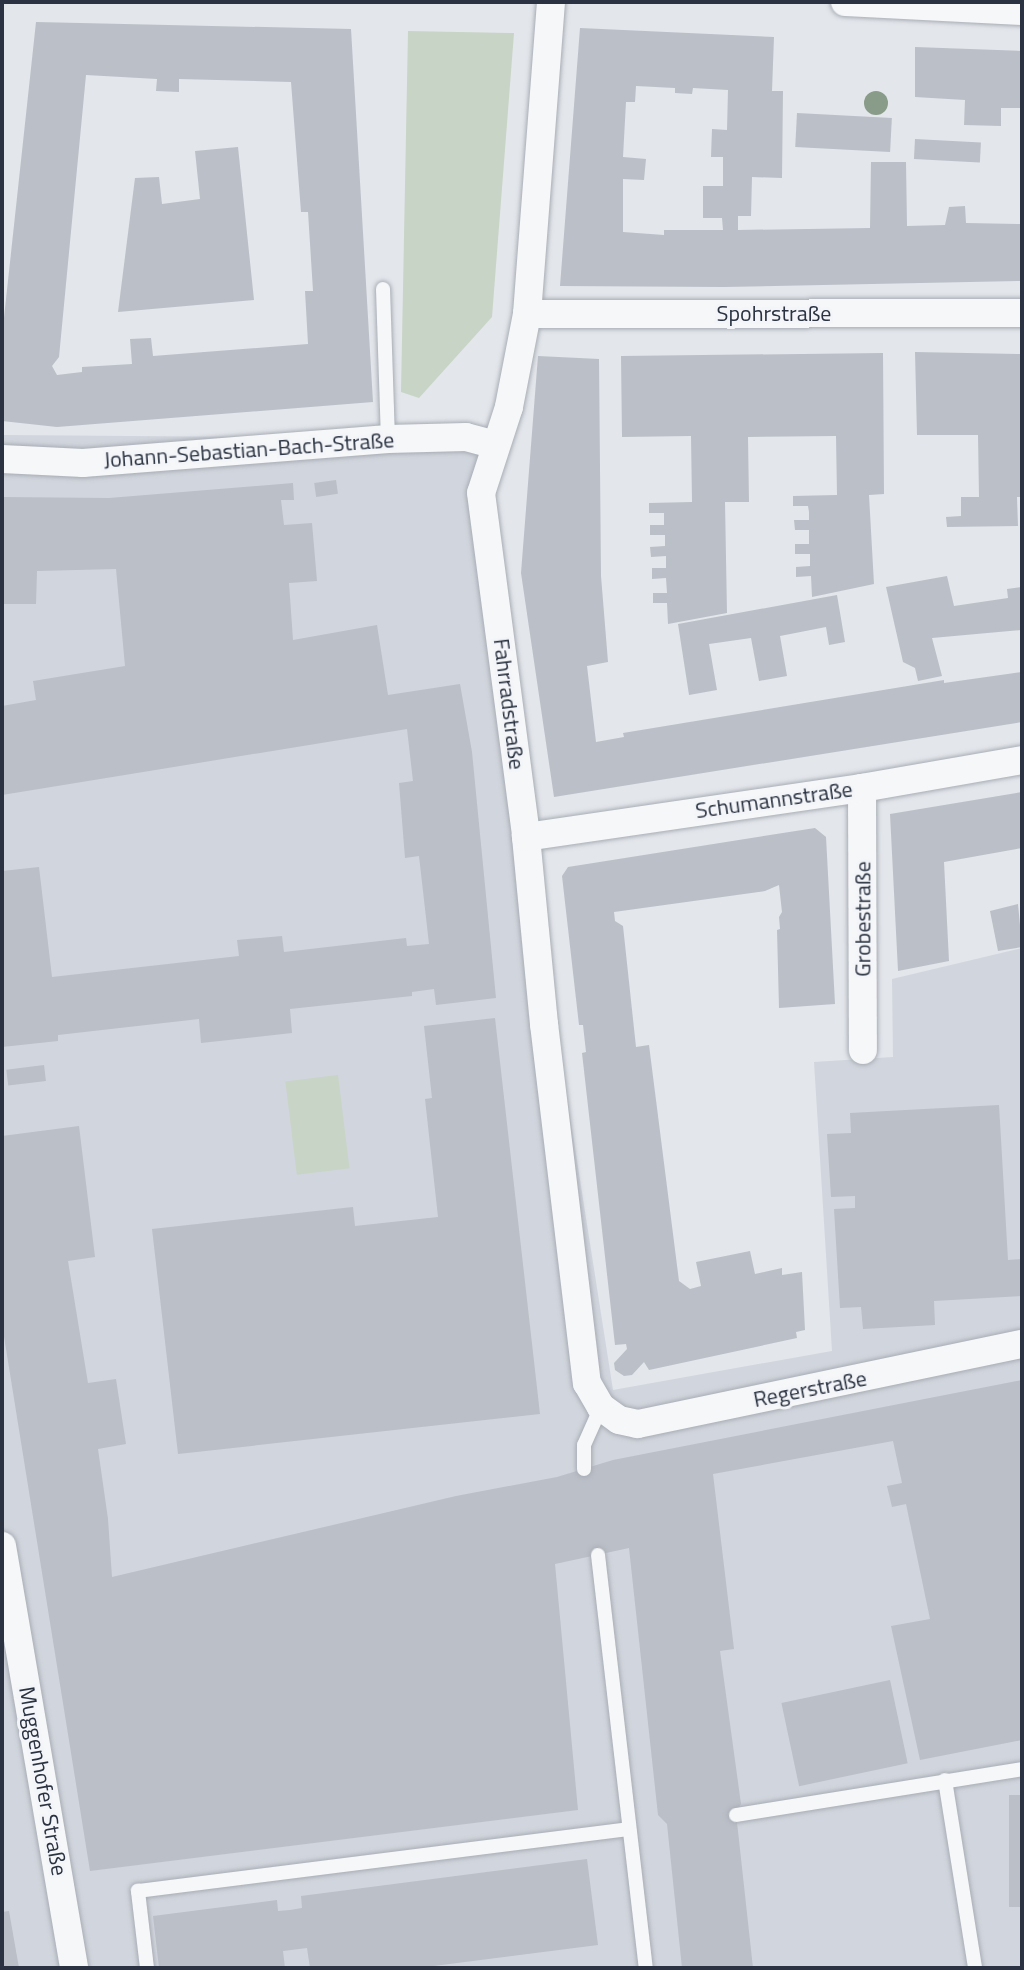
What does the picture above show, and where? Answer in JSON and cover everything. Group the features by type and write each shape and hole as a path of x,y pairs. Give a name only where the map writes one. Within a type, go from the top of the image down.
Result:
{"street":[{"name":"Fahrradstraße","path":"551,2 527,314 509,407 481,493 526,837 544,1024 587,1383 601,1407"},
{"path":"845,2 1022,11"},
{"name":"Spohrstraße","path":"527,314 1022,313"},
{"name":"Johann-Sebastian-Bach-Straße","path":"2,459 83,463 388,439 466,437 495,445"},
{"name":"Schumannstraße","path":"526,837 862,788 1022,760"},
{"name":"Grobestraße","path":"862,788 863,1050"},
{"name":"Regerstraße","path":"601,1407 619,1420 638,1424 1022,1344"},
{"name":"Muggenhofer Straße","path":"2,1546 74,1968"}],"lane":[{"path":"383,289 388,439"},
{"path":"584,1469 584,1445 601,1407"},
{"path":"598,1555 646,1968"},
{"path":"736,1815 1022,1769"},
{"path":"945,1780 975,1968"},
{"path":"147,1968 138,1891 629,1829"}],"shaded area":[{"path":"2,435 371,438 478,452 508,721 613,1390 832,1351 814,1062 893,1057 892,979 1022,948 1022,1968 2,1968"}],"green space":[{"path":"408,31 514,33 492,317 419,398 401,392"},
{"path":"338,1075 349,1168 297,1175 285,1081"}],"building":[{"path":"36,22 351,29 373,402 57,427 2,421 2,336","holes":["86,75 157,79 156,91 179,92 179,79 291,82 301,212 308,212 313,291 305,291 308,344 153,356 151,338 130,339 132,364 82,367 82,372 57,375 52,366 59,357"]},
{"path":"580,28 774,37 772,91 783,91 782,178 752,177 751,216 738,216 738,230 870,228 871,162 906,162 907,226 945,225 949,207 965,206 966,223 1022,224 1022,281 724,287 560,286","holes":["636,86 675,88 675,93 692,94 693,88 728,90 727,130 712,129 711,157 723,157 723,186 703,186 703,218 722,218 723,230 664,230 664,235 623,232 623,179 644,180 646,159 623,157 626,102 635,102"]},
{"path":"915,47 1022,51 1022,108 1001,108 1001,126 964,125 965,100 915,97"},
{"path":"797,113 892,118 890,152 795,147"},
{"path":"915,139 981,142 980,162 914,159"},
{"path":"238,147 254,300 118,312 135,178 159,177 162,204 200,199 195,151"},
{"path":"915,352 1022,354 1022,497 1017,497 1018,526 947,527 946,517 961,516 961,497 979,497 978,435 917,435"},
{"path":"883,353 884,494 869,495 874,584 812,597 811,576 796,577 796,567 810,566 810,554 795,554 795,544 809,544 809,530 795,530 794,520 809,520 809,512 808,506 793,506 793,496 837,495 836,436 748,437 749,502 725,502 727,613 668,624 667,603 653,603 653,593 667,593 666,578 652,579 652,568 666,568 666,556 651,557 650,547 665,546 665,535 650,535 650,525 664,525 664,513 649,513 649,503 692,502 691,436 622,437 621,356"},
{"path":"538,356 599,359 601,576 608,662 587,666 596,742 624,737 623,733 944,680 944,683 1022,672 1022,722 554,797 521,573"},
{"path":"336,480 338,494 316,497 314,483"},
{"path":"293,483 294,500 281,500 284,525 312,523 317,581 289,583 293,640 377,625 388,695 460,684 472,752 496,998 436,1005 434,989 412,992 412,996 290,1009 292,1033 201,1043 199,1019 58,1035 58,1041 2,1047 2,871 39,867 52,977 239,956 237,940 282,936 284,952 406,938 407,946 429,944 419,856 405,858 399,783 413,781 407,729 2,795 2,706 36,700 33,681 125,666 116,569 37,571 36,604 2,604 2,497 109,498"},
{"path":"947,576 954,606 1008,598 1007,589 1022,587 1022,630 932,638 942,676 918,681 915,668 903,662 886,587"},
{"path":"837,595 845,642 829,645 826,627 780,636 787,676 759,681 751,638 709,644 717,690 689,695 678,624"},
{"path":"1022,792 1022,848 944,862 949,961 898,971 890,814"},
{"path":"815,828 826,837 835,1004 779,1008 777,930 780,929 782,912 779,885 765,891 614,912 615,921 623,926 636,1047 649,1045 679,1281 690,1289 701,1286 696,1262 750,1251 755,1274 782,1268 782,1275 802,1272 805,1330 796,1332 797,1338 649,1370 644,1362 632,1375 624,1376 615,1370 614,1363 627,1349 626,1344 615,1345 582,1053 586,1052 583,1025 579,1025 562,876 568,867"},
{"path":"1018,904 1022,947 998,951 990,911"},
{"path":"495,1018 540,1414 178,1454 152,1229 353,1207 355,1226 438,1217 425,1099 432,1098 424,1026"},
{"path":"44,1065 46,1081 8,1086 6,1070"},
{"path":"999,1105 1008,1260 1022,1259 1022,1296 934,1301 935,1325 863,1329 861,1307 840,1308 834,1209 855,1208 855,1196 831,1197 827,1134 851,1133 850,1113"},
{"path":"79,1126 95,1257 68,1261 88,1383 116,1379 126,1444 98,1449 112,1577 456,1496 557,1477 613,1460 1022,1380 1022,1740 920,1760 891,1626 930,1619 906,1504 892,1507 887,1486 902,1483 893,1441 713,1474 734,1649 720,1651 741,1804 736,1813 753,1968 682,1968 667,1824 658,1815 629,1548 555,1564 578,1810 90,1871 2,1324 2,1136"},
{"path":"890,1680 908,1763 799,1786 781,1703"},
{"path":"1009,1795 1022,1795 1022,1907 1009,1907"},
{"path":"587,1859 598,1945 418,1968 310,1968 307,1948 283,1951 285,1968 159,1968 153,1916 277,1900 278,1911 290,1910 302,1908 301,1896"},
{"path":"9,1911 19,1968 2,1968 2,1912"}]}
